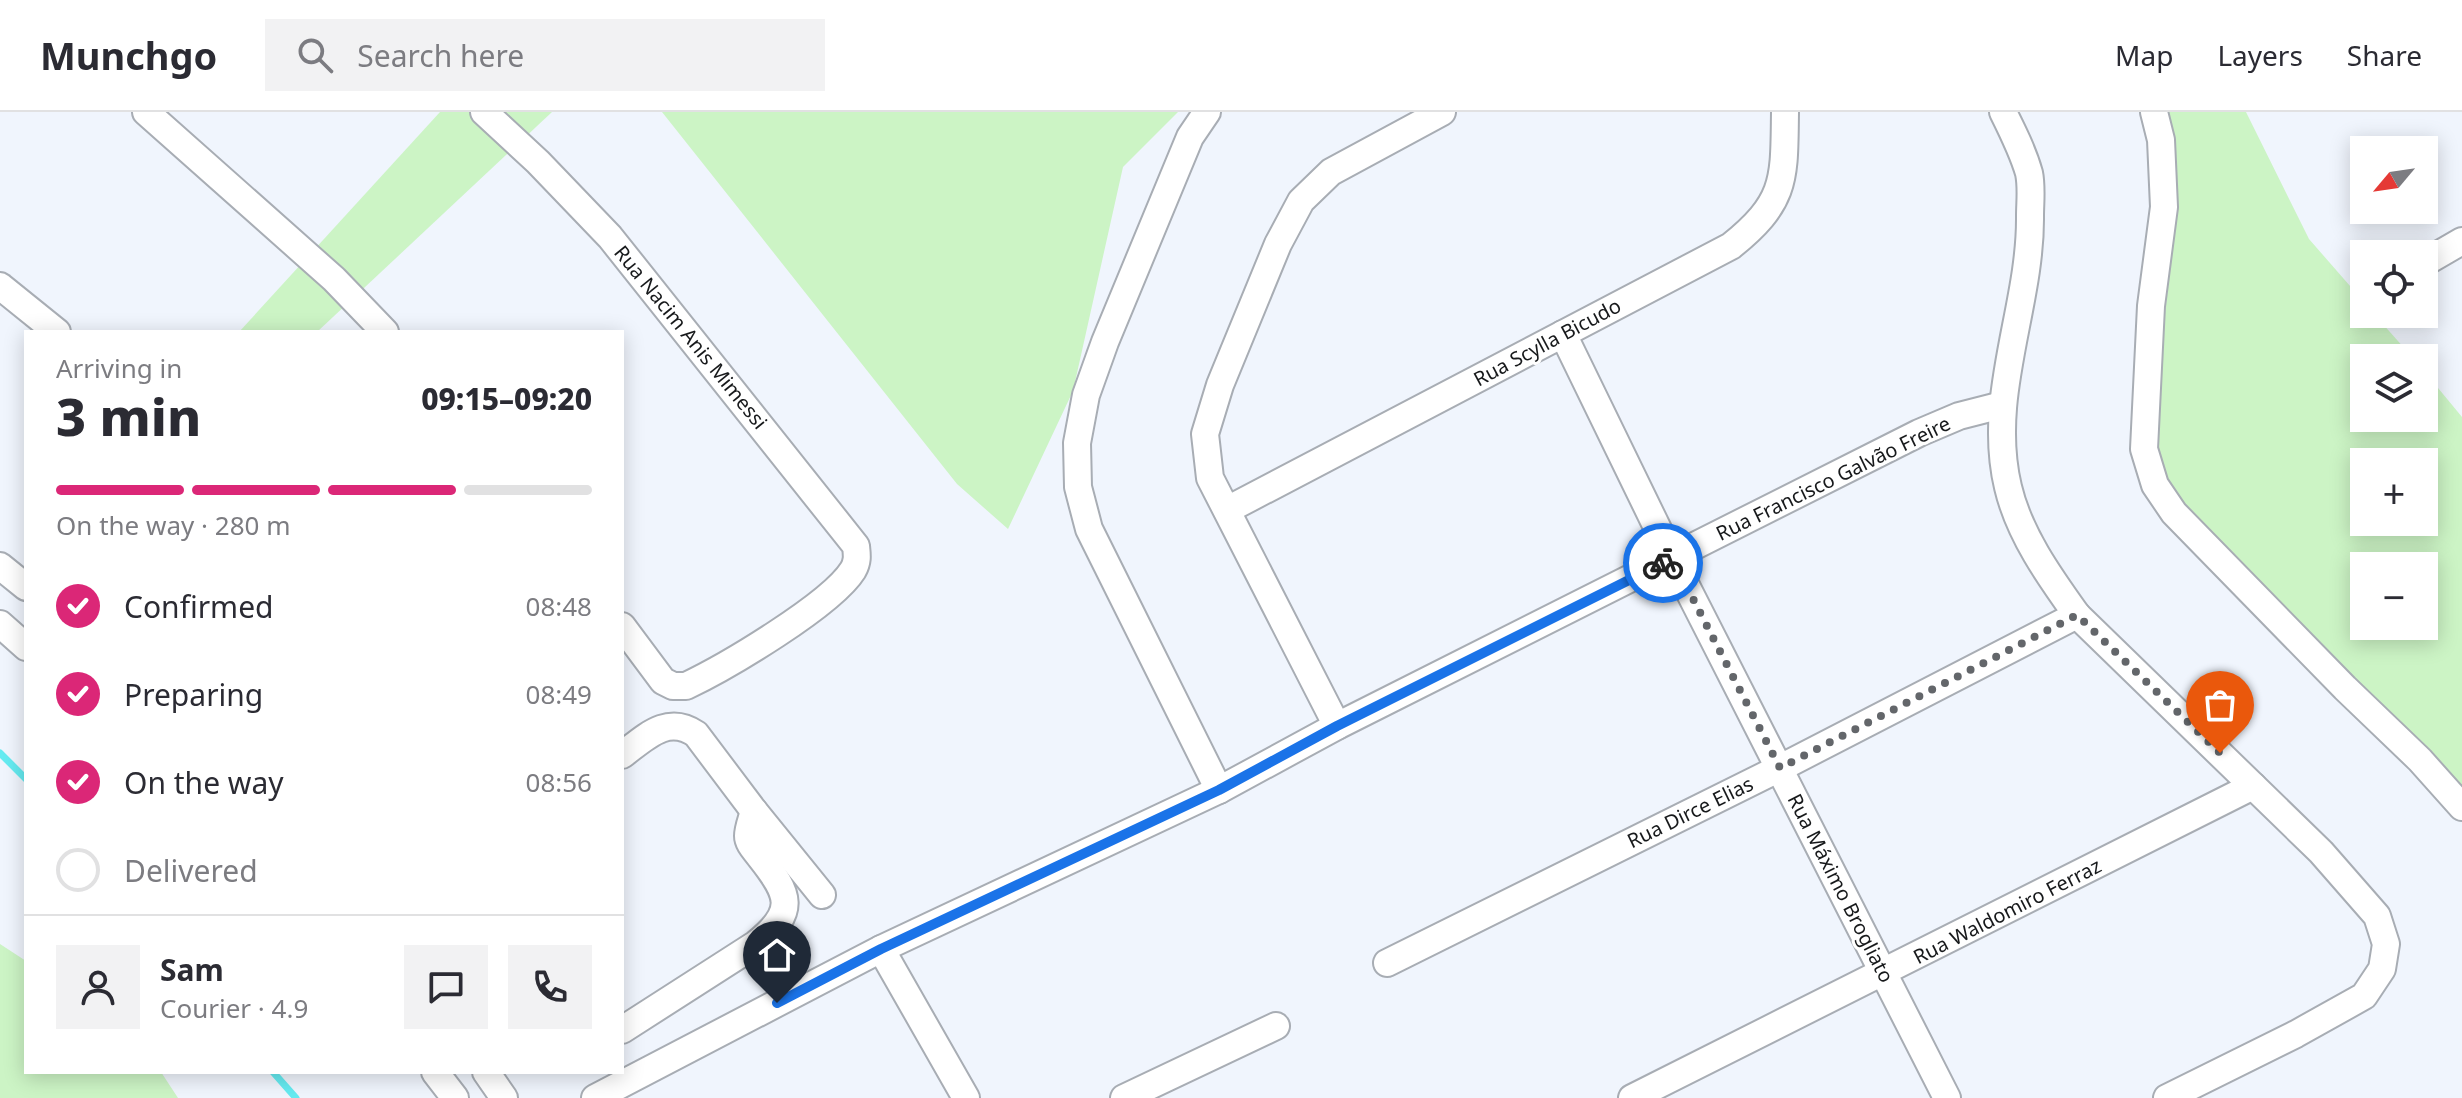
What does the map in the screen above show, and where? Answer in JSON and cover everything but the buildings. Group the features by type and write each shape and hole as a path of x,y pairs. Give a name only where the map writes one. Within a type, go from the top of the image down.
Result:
{"street":[{"path":"146,112 334,279 383,330"},
{"name":"Rua Nacim Anis Mimessi","path":"484,112 538,162 610,237 850,535 858,557 855,567 844,581 794,622 686,686 673,686 663,681 624,629"},
{"path":"1207,112 1190,137 1105,342 1086,395 1077,443 1078,487 1089,529 1219,790"},
{"path":"1337,726 1210,478 1205,434 1220,385 1264,277 1301,201 1331,172 1442,112"},
{"name":"Rua Scylla Bicudo","path":"1227,510 1731,246 1759,224 1777,198 1783,174 1785,112"},
{"path":"2003,112 2018,140 2030,177 2031,246 2002,405 2003,457 2014,509 2046,570 2077,615 2321,852 2377,916 2386,944 2382,969 2364,996 2296,1034 2167,1098"},
{"path":"2154,112 2161,140 2164,207 2151,306 2144,449 2155,485 2174,513 2420,760 2462,807"},
{"path":"2438,255 2462,241"},
{"path":"0,286 55,330"},
{"name":"Rua Máximo Brogliato","path":"1563,334 1672,558 1947,1098"},
{"name":"Rua Francisco Galvão Freire","path":"595,1098 881,949 1219,790 1337,726 1919,433 1959,416 2002,405"},
{"path":"0,566 24,585"},
{"name":"Rua Dirce Elias","path":"1387,963 1780,768 2077,615"},
{"path":"0,624 24,645"},
{"path":"624,754 654,732 674,725 685,726 696,734 822,895"},
{"name":"Rua Waldomiro Ferraz","path":"1632,1098 2253,786"},
{"path":"624,1029 756,944 773,931 786,911 786,896 780,882 748,837 754,811"},
{"path":"881,949 966,1098"},
{"path":"1124,1098 1276,1026"},
{"path":"447,1087 470,1074"},
{"path":"487,1074 504,1098"}],"green space":[{"path":"440,112 552,112 319,330 241,330"},
{"path":"662,112 1178,112 1123,167 1073,391 1008,529 957,484"},
{"path":"2158,112 2246,112 2309,239 2350,286 2350,328 2386,328 2401,344 2350,344 2350,432 2438,432 2438,388 2462,417 2462,802 2163,484 2151,429 2172,254 2166,127"},
{"path":"0,944 24,960 24,1074 162,1074 178,1098 0,1098"}],"waterway":[{"path":"0,753 24,777"},
{"path":"275,1074 296,1098"}],"way so far":[{"path":"1663,563 1672,558 1780,768 2077,615 2220,753"}],"route":[{"path":"777,1003 881,949 1219,790 1337,726 1663,563"}]}
